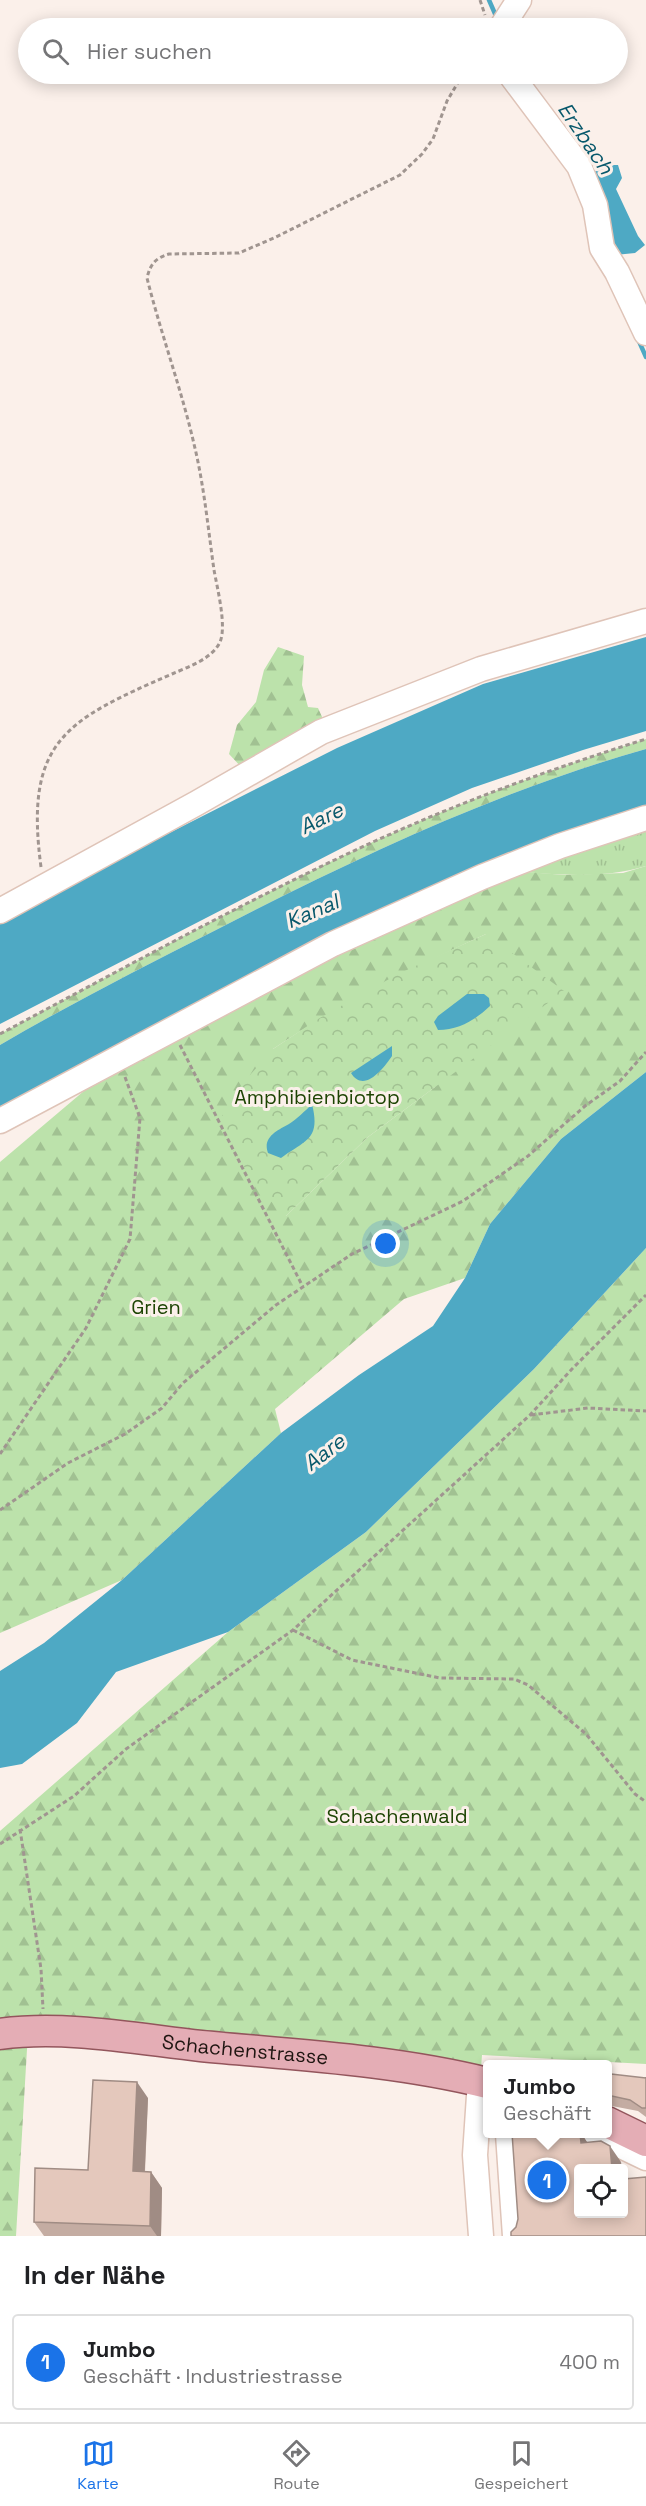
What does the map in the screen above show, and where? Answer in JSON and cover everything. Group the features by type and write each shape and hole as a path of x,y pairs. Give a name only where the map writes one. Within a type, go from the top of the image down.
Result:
{"main road":[{"name":"Schachenstrasse","path":"0,2034 44,2032 97,2035 414,2067 483,2082"},
{"path":"612,2124 646,2141"}],"street":[{"path":"507,18 519,0"},
{"path":"518,84 579,166 595,205 603,248 646,333"},
{"path":"0,911 321,732 481,669 646,621"},
{"path":"0,1121 333,944 482,877 560,846 646,818"},
{"path":"481,2236 475,2155 483,2082"},
{"path":"508,2138 514,2236"},
{"path":"606,2138 646,2158"}],"path":[{"path":"44,886 38,843 39,796 43,770 51,752 63,735 93,713 121,697 194,665 214,651 221,640 218,593 195,447 177,375 147,279 150,266 160,256 169,254 239,253 400,175 422,154 433,139 447,101 457,84"},
{"path":"0,1034 284,885 375,841 474,798 646,739"},
{"path":"172,1030 303,1287"},
{"path":"0,1510 68,1463 125,1434 162,1408 183,1383 276,1305 352,1254 463,1201 528,1156 585,1106 620,1081 646,1052"},
{"path":"0,1454 86,1328 130,1239 140,1118 119,1059"},
{"path":"0,1844 74,1796 126,1749 293,1630 530,1415 646,1295"},
{"path":"530,1415 588,1408 646,1411"},
{"path":"293,1630 352,1660 440,1678 514,1679 528,1685 586,1734 635,1794 646,1802"},
{"path":"20,1829 41,1969 44,2032"}],"green space":[{"path":"278,647 304,656 302,685 308,707 318,708 323,719 243,769 229,754 237,725 256,702 264,670"},
{"path":"646,739 646,749 535,785 481,806 320,878 107,986 0,1045 0,1034 186,935 375,841 543,773"},
{"path":"646,827 646,866 597,874 564,875 514,871"},
{"name":"Grien","path":"646,866 646,1072 561,1139 490,1224 465,1278 404,1299 275,1409 281,1433 122,1580 0,1633 0,1162 117,1063 336,949 514,871 565,875 623,873","holes":["486,934 435,1087 368,1137 286,1216 273,1049 377,987"]},
{"name":"Amphibienbiotop","path":"486,934 564,991 368,1137 286,1216 257,1187 217,1124 242,1084 273,1049 318,1019 398,974"},
{"name":"Schachenwald","path":"646,1248 646,2064 612,2062 612,2060 482,2055 480,2081 28,2032 16,2236 0,2236 0,1831 228,1632 366,1532 534,1369"}],"water":[{"path":"606,165 618,165 622,178 616,189 638,236 645,245 635,253 615,255 594,172"},
{"name":"Aare","path":"646,637 646,731 472,788 375,831 0,1024 0,923 110,863 337,748 483,684"},
{"name":"Kanal","path":"646,749 646,806 0,1112 0,1045 26,1030 161,958 373,853 535,785"},
{"path":"467,994 484,994 489,998 490,1006 466,1023 446,1030 438,1030 434,1022 438,1016"},
{"path":"392,1046 392,1056 373,1077 362,1081 356,1079 351,1073"},
{"name":"Aare","path":"646,1072 646,1248 534,1369 366,1532 228,1632 116,1672 77,1723 22,1764 0,1768 0,1671 44,1643 122,1580 281,1433 359,1375 433,1326 465,1278 490,1224 561,1139"},
{"path":"312,1104 314,1125 309,1138 281,1158 268,1153 269,1138 295,1120"}],"building":[{"path":"612,2074 646,2078 646,2108 630,2100 612,2096"},
{"path":"93,2080 137,2082 133,2171 151,2172 150,2226 34,2222 35,2168 88,2170"},
{"path":"512,2138 580,2138 581,2143 601,2141 610,2146 612,2164 574,2164 574,2218 628,2218 628,2179 646,2177 646,2236 511,2236 511,2232 516,2227 518,2219"}],"waterway":[{"name":"Erzbach","path":"489,0 496,16"},
{"name":"Erzbach","path":"638,339 646,357"}],"place":[{"name":"Jumbo","path":"547,2180"}]}
